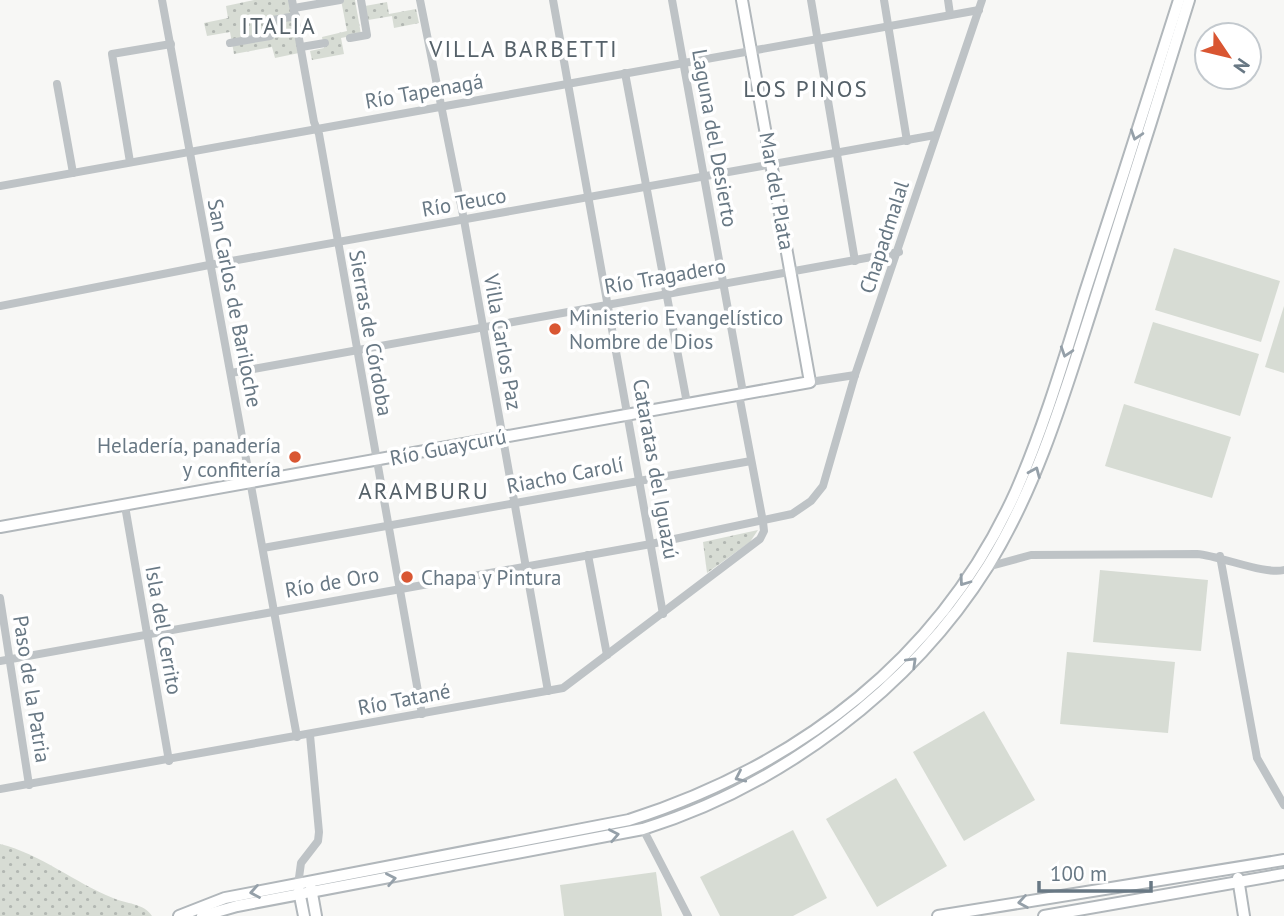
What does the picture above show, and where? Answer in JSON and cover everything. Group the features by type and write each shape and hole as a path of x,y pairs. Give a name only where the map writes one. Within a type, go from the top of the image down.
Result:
{"street":[{"name":"San Carlos de Bariloche","path":"162,0 297,737"},
{"path":"230,43 270,36 267,21 294,8 340,0"},
{"path":"350,38 367,35 361,0"},
{"name":"Villa Carlos Paz","path":"421,0 464,220 548,691"},
{"name":"Cataratas del Iguazú","path":"553,0 663,614"},
{"name":"Laguna del Desierto","path":"672,0 705,176 763,527"},
{"name":"Mar del Plata","path":"742,0 810,382"},
{"path":"811,0 855,261"},
{"path":"884,0 907,141"},
{"path":"948,0 950,14"},
{"name":"Chapadmalal","path":"823,486 855,375 899,252 935,135 982,0"},
{"path":"304,916 309,890 321,879 629,820 683,803 754,770 791,748 872,686 912,647 978,562 1015,492 1057,379 1179,0"},
{"path":"202,916 309,890 643,829 682,817 758,780 835,729 880,693 921,653 987,567 1024,498 1047,445 1189,0"},
{"name":"Sierras de Córdoba","path":"294,8 422,713"},
{"name":"Río Tapenagá","path":"0,186 978,10"},
{"path":"301,47 325,43"},
{"path":"130,162 112,54 171,44"},
{"path":"625,73 687,403"},
{"path":"57,84 73,173"},
{"name":"Río Teuco","path":"0,306 209,265 935,135"},
{"name":"Río Tragadero","path":"231,373 899,252"},
{"name":"Río Guaycurú","path":"0,527 629,413 855,375"},
{"name":"Riacho Carolí","path":"263,548 640,478 751,461"},
{"name":"Río de Oro","path":"4,660 526,565 763,527 792,514 811,501 823,486"},
{"name":"Isla del Cerrito","path":"125,506 169,761"},
{"name":"Río Tatané","path":"0,789 169,761 563,688 760,539 763,527"},
{"path":"588,555 607,655"},
{"path":"987,567 1031,555 1220,556 1261,570 1284,570"},
{"path":"1220,556 1257,758 1284,805"},
{"name":"Paso de la Patria","path":"0,598 4,660 29,785"},
{"path":"310,735 319,832 318,841 301,863 316,916"},
{"path":"643,829 688,916"},
{"path":"938,916 996,911 1099,890 1284,860"},
{"path":"1236,869 1244,916"},
{"path":"1044,916 1284,874"},
{"path":"178,916 225,898 309,890"},
{"path":"1099,890 1102,906"}],"shaded area":[{"path":"254,0 289,0 299,53 275,58 272,47 234,54 230,32 207,36 204,23 228,18 226,6"},
{"path":"341,0 355,0 361,34 341,38 344,54 312,60 310,51 324,48 322,37 347,31"},
{"path":"387,2 389,14 416,9 419,23 394,28 392,16 368,20 365,6"},
{"path":"1174,248 1280,281 1261,342 1155,310"},
{"path":"1284,306 1284,373 1265,367"},
{"path":"1153,322 1259,354 1240,416 1134,383"},
{"path":"1124,404 1231,437 1212,498 1105,466"},
{"path":"758,530 750,542 707,573 703,542"},
{"path":"1100,570 1208,580 1201,651 1093,642"},
{"path":"1067,652 1175,662 1168,733 1060,724"},
{"path":"984,711 1035,800 964,841 913,752"},
{"path":"896,778 947,866 877,907 826,819"},
{"path":"793,830 827,898 793,916 720,916 700,877"},
{"path":"0,844 30,855 99,892 140,906 152,916 0,916"},
{"path":"656,872 662,916 564,916 560,885"}],"place":[{"name":"Ministerio Evangelístico Nombre de Dios","path":"555,329"},
{"name":"Heladería, panadería y confitería","path":"295,457"},
{"name":"Chapa y Pintura","path":"407,577"}],"district":[{"name":"ITALIA","path":"279,25"},
{"name":"VILLA BARBETTI","path":"524,48"},
{"name":"LOS PINOS","path":"806,88"},
{"name":"ARAMBURU","path":"424,490"}]}
